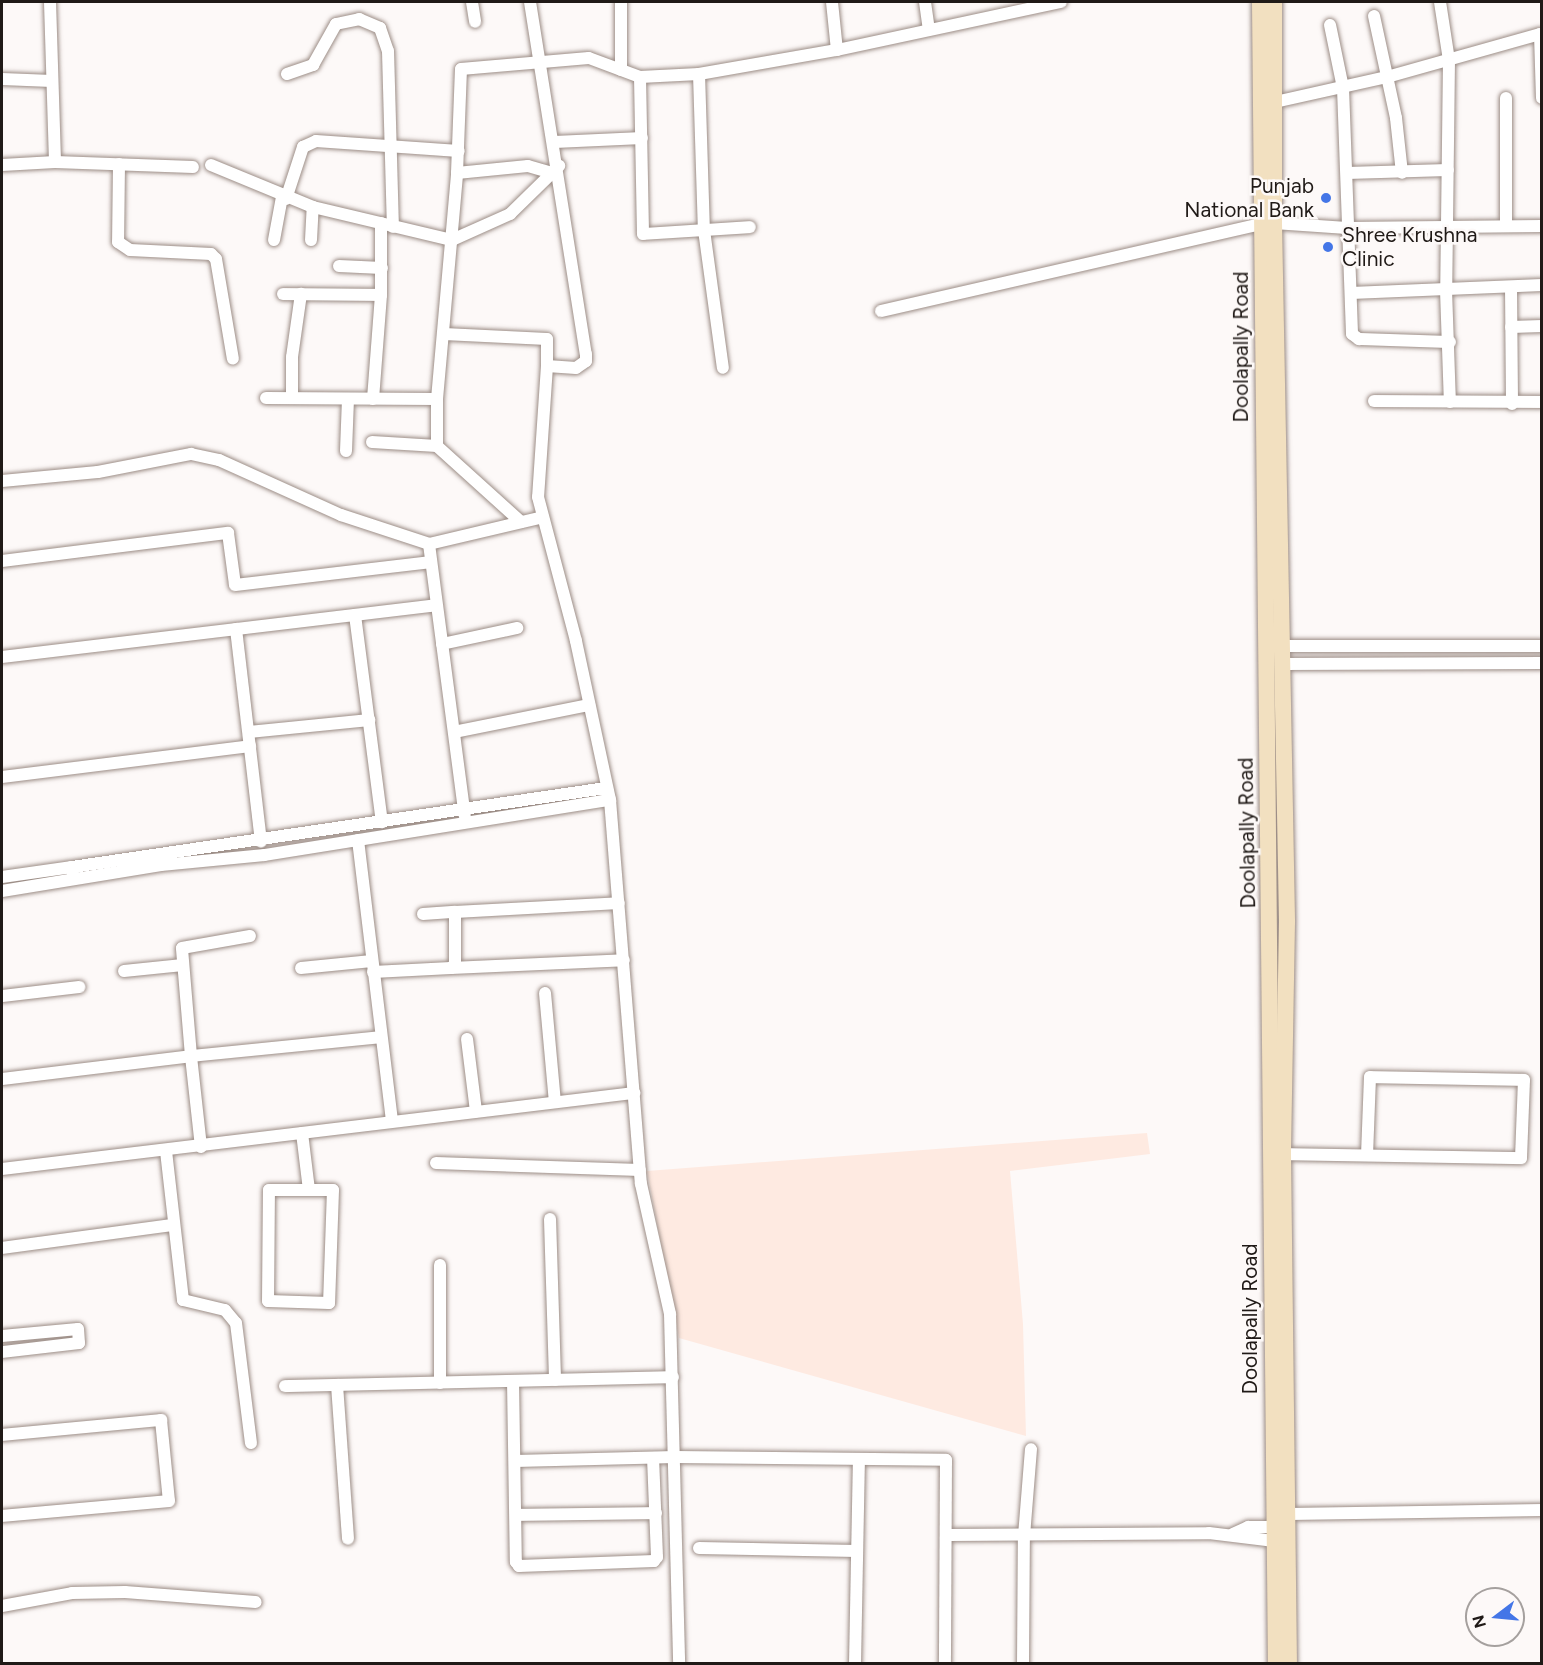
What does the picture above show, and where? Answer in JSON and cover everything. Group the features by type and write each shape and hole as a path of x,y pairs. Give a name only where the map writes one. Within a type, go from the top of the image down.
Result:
{"main road":[{"name":"Doolapally Road","path":"1260,2 1283,646 1276,781 1287,922 1284,1154 1289,1664"},
{"name":"Doolapally Road","path":"1274,2 1275,102 1268,224 1276,781 1274,1534 1276,1664"}],"street":[{"path":"50,2 55,162"},
{"path":"472,2 474,22"},
{"path":"530,2 555,142 556,169 586,361 576,368 547,366"},
{"path":"621,2 621,70"},
{"path":"832,2 837,50"},
{"path":"925,2 929,30"},
{"path":"437,446 437,399 459,152 461,69 542,60 589,58 640,77 699,74 837,50 1061,2"},
{"path":"1440,2 1449,60 1446,290 1450,402"},
{"path":"1374,16 1387,77 1402,173"},
{"path":"287,74 313,65 336,24 359,19 380,28 388,51 391,146 373,399"},
{"path":"1330,26 1343,88 1352,333 1356,339 1449,342"},
{"path":"1275,102 1387,77 1540,34 1542,98"},
{"path":"699,74 704,230 723,368"},
{"path":"640,77 643,234 750,228"},
{"path":"2,79 52,81"},
{"path":"1506,98 1506,226"},
{"path":"555,142 642,138"},
{"path":"274,240 284,198 303,147 316,141 459,152"},
{"path":"2,165 55,162 193,167"},
{"path":"119,164 118,242 130,250 211,254 216,259 233,359"},
{"path":"211,165 284,198 452,240 510,214 556,169"},
{"path":"457,173 528,166 556,169"},
{"path":"1347,172 1402,173 1448,170"},
{"path":"311,240 313,207"},
{"path":"881,311 1268,224 1347,228 1447,225 1542,226"},
{"path":"339,266 382,268"},
{"path":"1350,293 1542,285"},
{"path":"1511,287 1512,404"},
{"path":"284,294 381,295"},
{"path":"292,398 292,357 301,294"},
{"path":"1511,327 1542,326"},
{"path":"444,334 547,339 538,497 589,705 608,794 624,960 640,1170 670,1314 679,1664"},
{"path":"266,398 437,399"},
{"path":"346,451 348,399"},
{"path":"1374,401 1512,404 1542,402"},
{"path":"372,442 437,446 521,522"},
{"path":"2,481 99,472 191,454 219,460 341,515 429,544 543,517"},
{"path":"2,561 228,533 235,585 430,562"},
{"path":"429,544 466,823"},
{"path":"2,657 436,605"},
{"path":"356,615 382,822"},
{"path":"442,644 517,628"},
{"path":"237,629 261,842"},
{"path":"1402,645 1403,664"},
{"path":"1283,646 1542,646"},
{"path":"1283,664 1542,663"},
{"path":"454,732 589,705"},
{"path":"249,732 369,720"},
{"path":"2,777 250,746"},
{"path":"2,891 74,881 160,860 382,822 464,809 608,794"},
{"path":"2,877 72,867 265,855 466,823 608,794"},
{"path":"358,840 392,1121"},
{"path":"72,867 74,881"},
{"path":"423,914 619,903"},
{"path":"451,968 455,964 455,912"},
{"path":"201,1147 182,948 250,936"},
{"path":"302,968 373,966 451,968 624,960"},
{"path":"124,971 183,965"},
{"path":"2,996 79,987"},
{"path":"544,993 555,1102"},
{"path":"2,1079 191,1056 381,1037"},
{"path":"467,1039 476,1111"},
{"path":"1284,1154 1521,1158 1524,1080 1370,1077 1367,1155"},
{"path":"2,1169 201,1147 392,1121 634,1093"},
{"path":"302,1133 309,1190"},
{"path":"166,1151 183,1300 225,1310 236,1323 251,1443"},
{"path":"436,1163 640,1170"},
{"path":"269,1190 309,1190 333,1190 329,1303 268,1301 269,1190"},
{"path":"550,1219 555,1380"},
{"path":"2,1248 173,1225"},
{"path":"440,1265 440,1383"},
{"path":"2,1336 78,1329 80,1343 2,1352"},
{"path":"285,1386 673,1377"},
{"path":"513,1381 516,1562 519,1566 654,1561 657,1557 653,1458"},
{"path":"337,1385 348,1539"},
{"path":"2,1435 161,1420 169,1501 2,1516"},
{"path":"1023,1664 1024,1536 1031,1449"},
{"path":"515,1461 653,1458 946,1461 949,1535 945,1664"},
{"path":"855,1664 859,1460"},
{"path":"1288,1514 1542,1510"},
{"path":"516,1515 656,1513"},
{"path":"949,1535 1233,1534 1249,1541 1274,1534"},
{"path":"699,1548 857,1551"},
{"path":"2,1606 72,1593 125,1592 256,1602"}],"shaded area":[{"path":"1147,1133 1150,1154 1010,1171 1023,1324 1026,1436 679,1338 647,1171"}],"place":[{"name":"Punjab National Bank","path":"1326,198"},
{"name":"Shree Krushna Clinic","path":"1328,247"}]}
